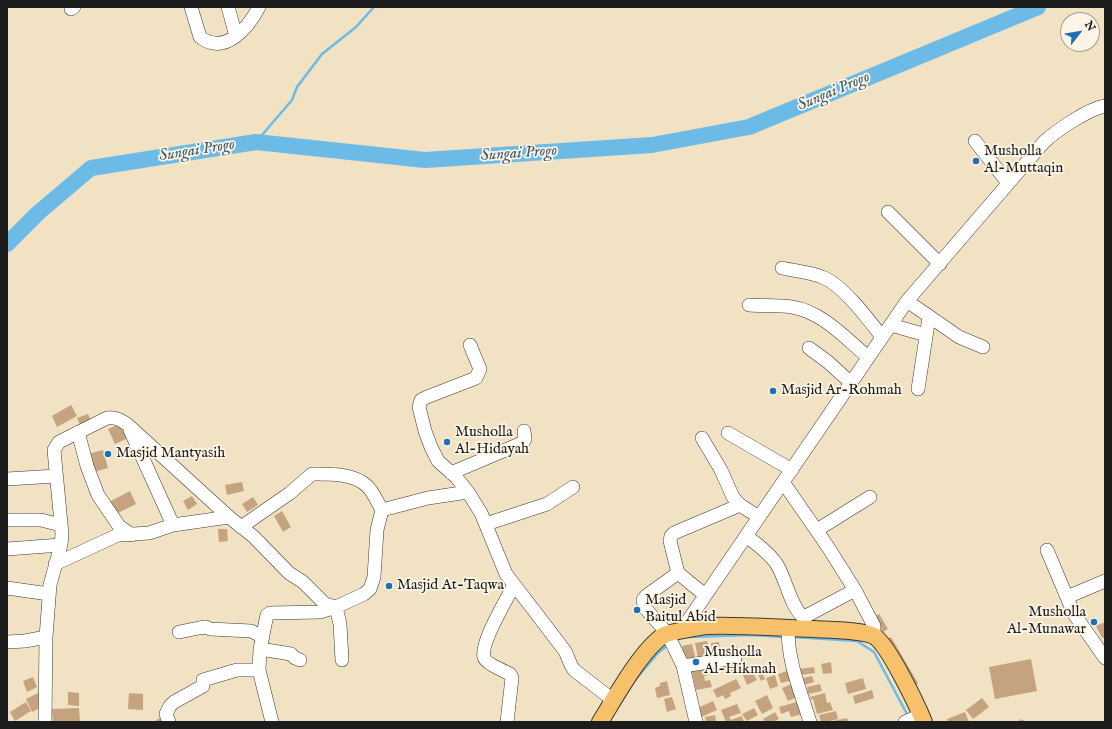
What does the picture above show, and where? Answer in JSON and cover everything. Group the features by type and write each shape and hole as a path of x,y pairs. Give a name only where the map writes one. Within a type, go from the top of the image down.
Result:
{"main road":[{"path":"600,722 645,653 654,643 707,626 788,631 844,631 874,637 886,650 916,702 916,719"}],"street":[{"path":"191,7 198,33 204,40 220,44 226,43 236,36 250,21 259,7"},
{"path":"228,7 236,36"},
{"path":"673,637 705,595 907,301 1008,183 1052,135 1085,114 1105,106"},
{"path":"975,141 1008,183"},
{"path":"888,212 940,264"},
{"path":"782,268 822,277 836,285 869,320 882,338"},
{"path":"907,301 959,337 983,347"},
{"path":"749,305 792,307 807,311 832,326 868,358"},
{"path":"918,389 929,317"},
{"path":"891,325 926,335"},
{"path":"470,345 480,369 476,378 421,400 419,407 431,447 438,461 468,492 481,513 506,574 565,651 574,670 613,700"},
{"path":"809,348 828,362 851,383"},
{"path":"45,722 46,637 49,594 55,564 61,545 61,525 54,450 59,442 107,418 114,417 128,425 229,517 254,537 289,573 303,582 325,604 336,607"},
{"path":"128,425 173,525"},
{"path":"451,473 522,442 525,439 524,431"},
{"path":"78,432 86,466 98,495 119,526 132,535"},
{"path":"728,433 792,470"},
{"path":"702,438 721,470 733,497 740,505 759,517"},
{"path":"241,527 290,493 312,474 332,474 356,479 367,486 382,510 377,530 374,577 370,589 364,594 336,607 320,612 270,613 267,615 261,643 259,670 272,722"},
{"path":"7,479 56,476"},
{"path":"783,482 817,530 855,590 874,626 874,637"},
{"path":"486,524 547,504 573,487"},
{"path":"382,510 428,498 468,492"},
{"path":"817,530 870,498"},
{"path":"705,595 678,573 670,541 671,536 674,533 740,505"},
{"path":"55,564 110,538 149,533 173,525 229,517"},
{"path":"7,520 41,520 61,525"},
{"path":"746,536 765,550 776,564 796,609 802,616 806,616 855,590"},
{"path":"7,549 61,545"},
{"path":"1047,550 1074,614 1105,658"},
{"path":"678,573 646,596 643,600 645,608 673,637 683,666 696,722"},
{"path":"1067,597 1105,580"},
{"path":"507,722 512,678 510,674 486,661 484,657 484,650 491,628 514,585"},
{"path":"7,588 49,594"},
{"path":"336,607 340,630 342,660"},
{"path":"179,632 206,627 210,629 251,632 261,643 291,654 300,660"},
{"path":"788,631 788,649 793,671 810,722"},
{"path":"7,642 25,641 46,637"},
{"path":"683,666 735,658"},
{"path":"169,722 166,714 170,706 174,702 202,686 203,680 237,670 259,670"}],"building":[{"path":"71,405 77,416 57,427 52,416"},
{"path":"88,414 92,423 81,427 77,418"},
{"path":"122,423 128,438 115,444 108,429"},
{"path":"103,450 108,468 93,472 88,454"},
{"path":"242,482 244,491 227,495 225,485"},
{"path":"130,491 136,504 116,514 109,502"},
{"path":"192,496 197,504 188,510 183,501"},
{"path":"253,497 258,505 247,512 242,504"},
{"path":"282,511 291,527 283,532 274,516"},
{"path":"218,529 227,529 228,541 219,542"},
{"path":"879,614 888,629 883,632 874,617"},
{"path":"1105,622 1105,637 1102,638 1096,626"},
{"path":"891,637 918,683 910,688 883,641"},
{"path":"707,641 709,648 704,649 706,657 698,658 695,643"},
{"path":"719,642 720,649 737,646 738,654 709,658 708,652 712,651 711,643"},
{"path":"692,644 696,660 686,662 682,646"},
{"path":"742,658 744,669 724,673 722,662"},
{"path":"1031,659 1037,691 995,699 989,667"},
{"path":"831,662 832,673 823,674 821,664"},
{"path":"716,663 718,673 704,676 705,681 710,680 712,687 696,690 691,668"},
{"path":"759,666 765,679 761,681 755,668"},
{"path":"775,667 776,672 769,674 768,669"},
{"path":"814,667 815,673 800,675 799,669"},
{"path":"790,670 793,680 781,683 778,674"},
{"path":"752,671 757,680 747,685 743,675"},
{"path":"775,675 778,686 770,689 766,678"},
{"path":"812,676 814,682 801,686 799,679"},
{"path":"33,677 37,687 27,692 23,681"},
{"path":"863,678 866,689 848,694 845,683"},
{"path":"736,679 741,688 730,693 731,696 725,699 723,695 717,698 713,690"},
{"path":"667,681 670,695 657,698 655,688 660,686 660,683"},
{"path":"794,683 799,696 788,701 782,688"},
{"path":"820,684 822,691 808,694 807,687"},
{"path":"872,690 874,698 855,704 853,696"},
{"path":"68,692 79,693 79,706 68,705"},
{"path":"38,693 44,706 32,712 26,699"},
{"path":"129,693 143,694 143,710 128,709"},
{"path":"825,693 827,703 830,702 833,710 817,714 813,699 811,700 810,697"},
{"path":"767,695 773,708 762,714 755,701"},
{"path":"672,697 676,709 667,712 664,699"},
{"path":"982,698 989,707 973,719 966,710"},
{"path":"713,701 717,710 701,717 698,708"},
{"path":"800,701 806,713 791,717 789,711 781,714 779,707"},
{"path":"26,702 31,711 15,721 10,712"},
{"path":"737,704 741,713 729,717 731,720 742,716 744,722 726,722 721,710"},
{"path":"79,708 80,722 53,722 52,709"},
{"path":"754,708 758,715 747,721 742,714"},
{"path":"836,711 838,719 821,722 819,715"},
{"path":"775,712 779,719 773,722 765,722 763,719"},
{"path":"965,712 969,722 948,722 947,719"},
{"path":"715,715 716,722 706,722 705,717"},
{"path":"159,718 162,722 154,722"},
{"path":"847,718 848,722 833,722 833,721"},
{"path":"1020,719 1028,722 1019,722"}],"waterway":[{"path":"256,142 292,100 297,87 322,54 356,27 374,7"},
{"name":"Sungai Progo","path":"7,244 38,213 91,168 256,142 425,160 652,145 749,127 1038,7"},
{"path":"689,637 751,635 784,637"},
{"path":"793,637 857,641 874,652 908,716"},
{"path":"635,680 658,653 668,645"}],"place":[{"name":"Musholla Al-Muttaqin","path":"976,161"},
{"name":"Masjid Ar-Rohmah","path":"773,391"},
{"name":"Musholla Al-Hidayah","path":"447,442"},
{"name":"Masjid Mantyasih","path":"108,454"},
{"name":"Masjid At-Taqwa","path":"389,586"},
{"name":"Masjid Baitul Abid","path":"637,610"},
{"name":"Musholla Al-Munawar","path":"1094,622"},
{"name":"Musholla Al-Hikmah","path":"696,662"}]}
